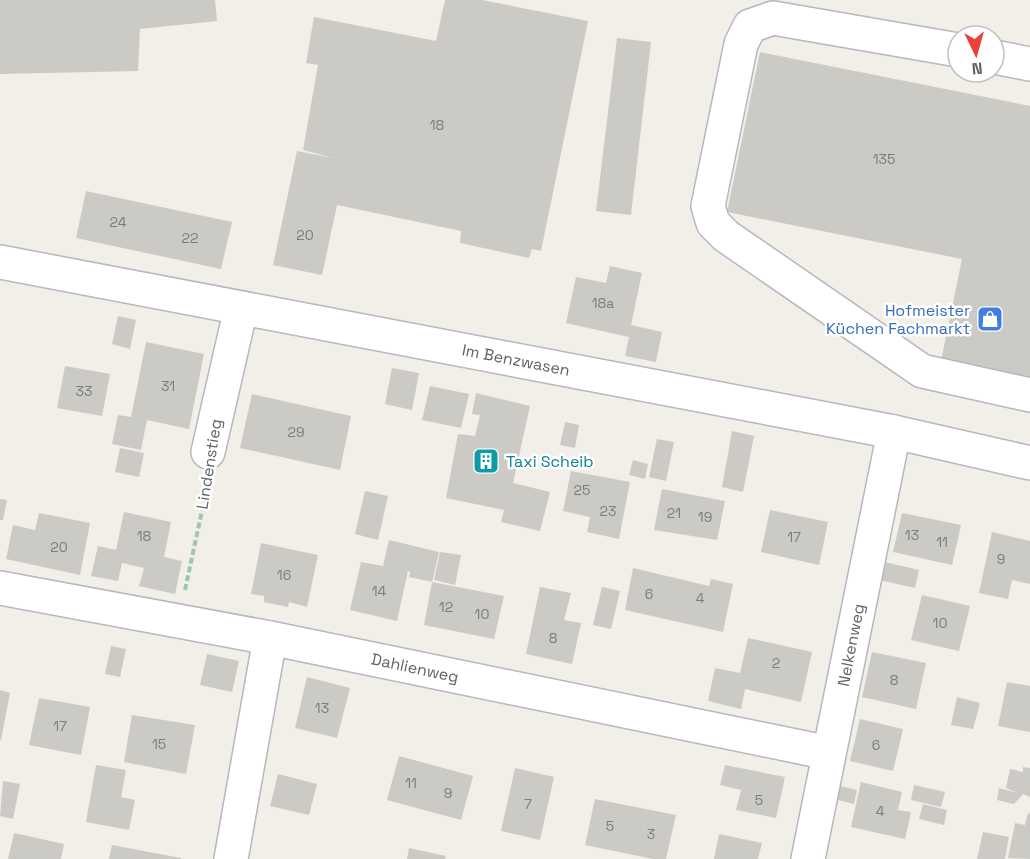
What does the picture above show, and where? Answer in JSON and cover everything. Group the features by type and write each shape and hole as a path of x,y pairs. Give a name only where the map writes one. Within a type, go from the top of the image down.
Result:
{"street":[{"path":"946,48 773,18 750,26 741,44 708,206 713,223 726,236 922,371 1030,395"},
{"path":"1006,59 1030,64"},
{"name":"Im Benzwasen","path":"0,262 894,432 1030,463"},
{"name":"Lindenstieg","path":"208,452 241,308"},
{"name":"Nelkenweg","path":"808,859 894,432"},
{"name":"Dahlienweg","path":"0,588 270,638 829,753"},
{"path":"231,859 270,638"}],"path":[{"name":"Lindenstieg","path":"179,621 209,479 208,452"}],"building":[{"path":"0,0 215,0 217,21 140,29 138,71 0,74"},
{"path":"445,0 482,0 588,21 541,251 532,249 529,258 460,243 461,231 337,205 322,275 273,265 297,151 333,158 303,150 318,65 306,63 314,17 436,41"},
{"path":"617,38 651,42 631,215 596,211"},
{"path":"760,52 1030,106 1030,384 940,366 962,259 727,212"},
{"path":"86,191 232,222 221,269 76,238"},
{"path":"610,266 642,273 631,325 662,332 656,362 625,356 629,337 566,323 576,277 606,283"},
{"path":"118,316 136,320 130,349 112,344"},
{"path":"146,342 204,354 189,429 147,420 141,450 112,444 118,415 131,417"},
{"path":"65,366 110,374 102,416 57,408"},
{"path":"392,368 419,373 412,410 385,404"},
{"path":"430,386 469,394 461,428 422,420"},
{"name":"Taxi Scheib","path":"476,393 530,406 513,483 550,492 540,531 501,522 504,510 446,498 458,434 475,436 480,415 472,414"},
{"path":"252,394 351,416 340,470 240,448"},
{"path":"565,422 579,425 575,448 560,445"},
{"path":"732,431 754,436 743,492 722,487"},
{"path":"657,439 674,442 666,481 649,477"},
{"path":"120,448 144,453 139,477 115,472"},
{"path":"633,460 648,464 645,479 629,475"},
{"path":"571,471 630,482 619,539 587,532 590,517 563,511"},
{"path":"662,489 725,501 717,540 654,530"},
{"path":"365,491 388,496 378,540 355,534"},
{"path":"0,499 7,500 3,520 0,520"},
{"path":"770,510 828,522 819,565 761,552"},
{"path":"124,512 171,522 164,557 182,561 175,594 139,586 144,568 122,563 118,581 91,576 98,546 116,550"},
{"path":"39,513 90,523 80,575 6,559 13,525 35,530"},
{"path":"902,513 961,525 952,565 893,552"},
{"path":"992,532 1030,541 1030,584 1012,580 1008,599 979,593"},
{"path":"389,540 439,552 432,582 409,577 410,572 408,571 397,621 350,610 361,562 383,566"},
{"path":"261,543 318,555 307,607 289,602 288,607 264,602 264,596 251,594"},
{"path":"440,552 461,555 455,585 434,580"},
{"path":"876,560 919,570 915,588 871,578"},
{"path":"633,568 709,586 711,579 733,584 723,632 625,610"},
{"path":"432,582 504,596 494,639 424,625"},
{"path":"540,587 571,593 564,620 581,623 572,664 526,654"},
{"path":"602,587 620,591 611,629 593,625"},
{"path":"922,595 970,606 959,651 911,640"},
{"path":"748,638 812,652 801,702 745,689 741,709 708,701 715,668 740,673"},
{"path":"111,646 126,649 120,677 105,674"},
{"path":"872,652 926,663 916,709 862,697"},
{"path":"207,654 239,661 232,692 200,685"},
{"path":"307,677 350,688 337,738 295,728"},
{"path":"1007,682 1030,686 1030,732 998,726"},
{"path":"0,690 10,693 1,740 0,740"},
{"path":"957,697 980,703 973,729 951,725"},
{"path":"39,698 90,707 81,755 29,745"},
{"path":"132,715 195,725 186,774 124,762"},
{"path":"860,719 903,729 893,771 850,761"},
{"path":"399,756 473,776 461,820 387,800"},
{"path":"96,765 126,770 121,797 135,800 129,830 86,822"},
{"path":"725,765 785,777 776,818 736,810 741,790 720,785"},
{"path":"1023,767 1030,768 1030,797 1023,794 1014,804 997,800 999,788 1018,793 1006,788 1010,769 1023,772"},
{"path":"515,768 554,777 540,840 501,831"},
{"path":"278,774 317,784 309,815 270,806"},
{"path":"3,781 20,784 13,819 0,816"},
{"path":"861,782 902,792 898,810 911,812 905,839 851,827"},
{"path":"832,784 857,790 854,804 829,798"},
{"path":"914,785 945,792 941,807 911,800"},
{"path":"595,799 676,815 666,859 653,859 585,845"},
{"path":"923,804 947,810 944,825 919,819"},
{"path":"1028,813 1030,814 1030,859 1008,858 1015,823 1025,825"},
{"path":"983,832 1009,837 1005,859 977,859"},
{"path":"14,833 64,844 61,859 8,859"},
{"path":"719,834 762,843 758,859 714,859"},
{"path":"112,845 181,858 181,859 109,859"},
{"path":"409,848 446,856 445,859 407,859"}],"place":[{"name":"Hofmeister Küchen Fachmarkt","path":"990,319"},
{"name":"Taxi Scheib","path":"486,461"}]}
